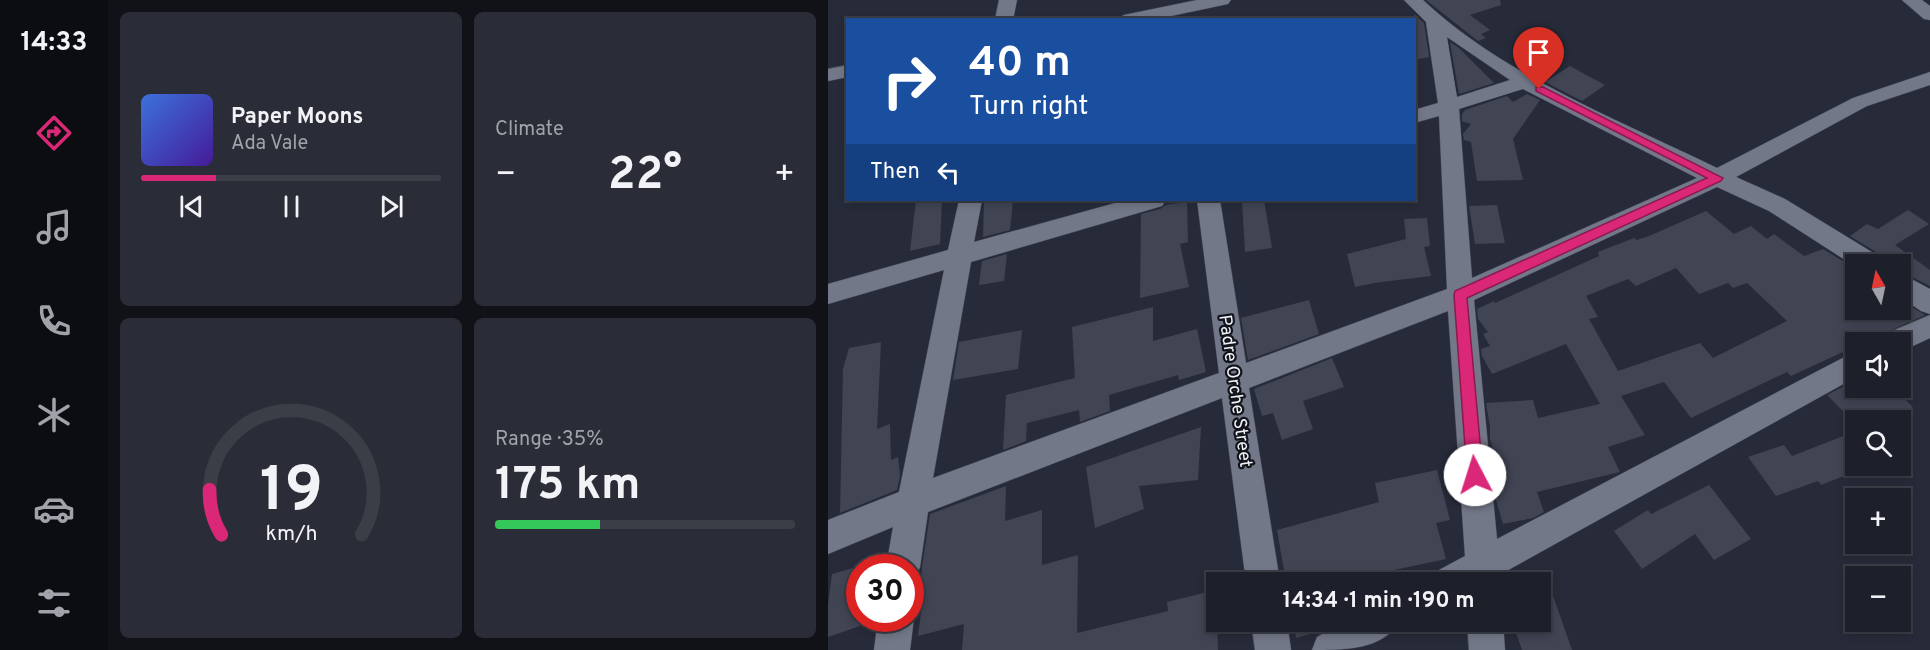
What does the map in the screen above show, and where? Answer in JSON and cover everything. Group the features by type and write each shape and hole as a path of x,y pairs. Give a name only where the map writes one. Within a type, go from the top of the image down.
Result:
{"street":[{"path":"1004,18 1008,0"},
{"path":"1135,18 1222,0"},
{"path":"1413,0 1435,21 1525,82 1717,178 1777,205 1855,254"},
{"path":"1911,0 1930,15"},
{"path":"1435,21 1449,106 1460,295 1483,572"},
{"path":"828,75 846,71"},
{"path":"828,537 913,502 1236,382 1460,295 1717,178 1852,105 1930,78"},
{"path":"1416,116 1525,82"},
{"path":"905,554 970,201"},
{"path":"828,294 960,254 1150,201"},
{"name":"Padre Orche Street","path":"1208,201 1262,572"},
{"path":"1911,290 1930,303"},
{"path":"1911,335 1930,326"},
{"path":"1485,572 1845,369"},
{"path":"892,650 894,632"},
{"path":"1271,632 1273,650"},
{"path":"1330,650 1362,632"},
{"path":"1486,632 1487,650"}],"building":[{"path":"1426,0 1500,0 1501,5 1470,15 1490,30 1481,34 1486,38 1478,41"},
{"path":"1414,14 1424,23 1429,57 1416,60 1416,18"},
{"path":"1450,42 1459,48 1494,83 1459,94"},
{"path":"1570,66 1605,85 1582,101 1545,82"},
{"path":"1527,94 1540,100 1513,139 1523,180 1477,181 1471,142 1464,140 1463,134 1471,124 1462,121 1462,114 1465,110 1507,96 1513,102"},
{"path":"916,201 942,201 940,244 910,251"},
{"path":"1013,201 1010,230 983,237 984,203"},
{"path":"1242,201 1264,201 1272,248 1245,252"},
{"path":"1187,202 1188,242 1180,244 1189,287 1140,298 1141,214 1166,205"},
{"path":"1497,205 1505,243 1475,244 1469,206"},
{"path":"1908,210 1929,224 1895,245 1908,254 1879,254 1850,236 1867,224 1878,229"},
{"path":"1706,211 1734,234 1751,226 1767,239 1774,234 1804,256 1823,249 1845,262 1845,320 1911,320 1911,307 1925,315 1887,332 1845,332 1845,351 1791,376 1787,372 1691,418 1664,382 1621,396 1645,435 1608,447 1620,472 1537,492 1544,512 1533,518 1503,524 1496,500 1493,476 1500,475 1490,439 1486,403 1533,400 1538,418 1600,404 1566,344 1492,374 1482,356 1481,349 1490,346 1483,334 1488,332 1478,319 1477,309 1599,256 1598,252 1634,238 1637,240","holes":["1676,268 1699,294 1728,283 1733,288 1747,283 1787,321 1713,358 1700,343 1618,371 1589,319 1598,317 1586,296 1628,279 1636,286"]},
{"path":"1427,218 1430,246 1424,247 1431,276 1355,287 1347,254 1406,239 1404,219"},
{"path":"1007,254 1004,281 979,285 982,261"},
{"path":"1911,256 1930,270 1930,286 1911,276"},
{"path":"1309,300 1319,334 1248,360 1241,318"},
{"path":"1153,307 1153,341 1197,329 1206,372 1179,380 1178,375 1109,395 1110,411 1080,422 1079,410 1027,423 1026,441 1003,450 1006,395 1075,378 1072,327"},
{"path":"1022,330 1018,369 953,380 959,342"},
{"path":"881,342 877,429 890,424 891,460 898,457 900,476 897,490 840,513 843,369 849,348"},
{"path":"1332,358 1344,387 1303,401 1313,429 1282,440 1273,413 1262,416 1254,389"},
{"path":"1845,387 1845,398 1904,398 1913,407 1908,410 1845,410 1845,413 1827,395"},
{"path":"1201,427 1198,480 1139,486 1144,509 1095,528 1086,467"},
{"path":"1845,435 1845,475 1821,485 1818,481 1776,496 1748,457 1784,445 1792,456"},
{"path":"1437,470 1450,520 1436,523 1446,559 1385,572 1284,572 1277,530 1379,502 1375,483"},
{"path":"1709,485 1751,539 1714,560 1695,534 1642,569 1614,531 1648,510 1651,514"},
{"path":"1006,486 1005,521 1042,510 1042,565 1078,555 1077,633 1168,611 1167,602 1206,592 1206,632 1217,632 1218,650 962,650 964,624 918,636 919,632 924,632 924,554 930,514"},
{"path":"846,570 846,631 828,637 828,604 832,574"},
{"path":"1551,590 1572,650 1522,650 1516,632 1551,632"},
{"path":"1295,632 1317,632 1296,638"}],"route":[{"path":"1475,475 1460,295 1717,178 1539,89"}]}
